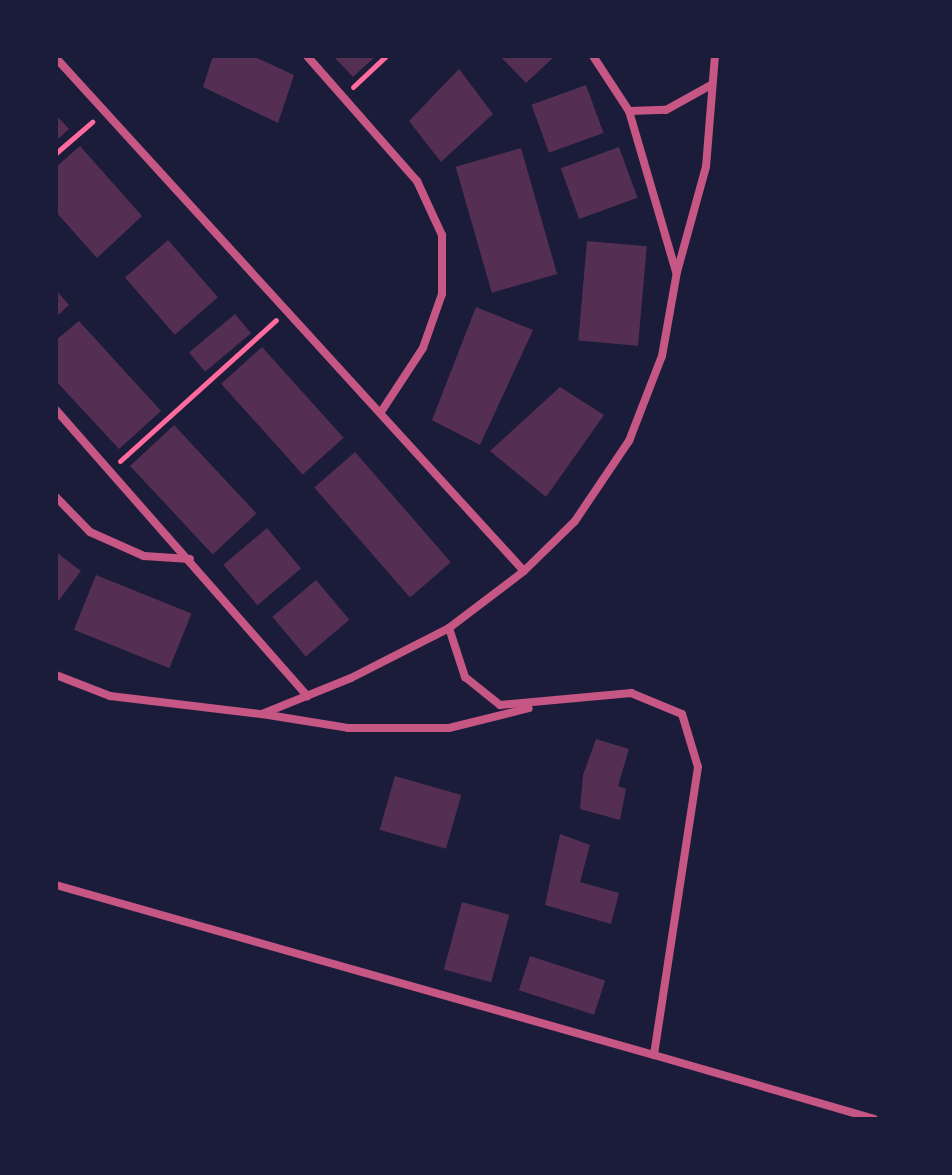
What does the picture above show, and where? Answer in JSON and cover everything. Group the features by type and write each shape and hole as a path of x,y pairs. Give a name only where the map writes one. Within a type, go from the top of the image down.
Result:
{"street":[{"path":"307,56 417,181 442,235 442,294 423,348 381,412"},
{"path":"593,56 629,111 677,272"},
{"path":"262,714 307,696 449,628 524,571 575,521 629,441 662,356 677,272 706,167 715,56"},
{"path":"56,58 524,571"},
{"path":"629,111 666,110 711,85"},
{"path":"56,410 190,559 307,696"},
{"path":"56,497 90,532 144,556 190,559"},
{"path":"449,628 465,677 500,705 543,704 631,693 682,714 698,767 654,1055"},
{"path":"56,675 110,696 262,714 348,728 449,728 543,704"},
{"path":"56,885 654,1055 858,1117 874,1119"}],"path":[{"path":"343,96 386,56"},
{"path":"56,153 105,111"},
{"path":"110,470 287,310"}],"building":[{"path":"213,56 253,56 294,75 278,123 203,87"},
{"path":"333,56 376,56 353,77"},
{"path":"500,56 555,56 526,83"},
{"path":"459,69 493,114 441,162 409,121"},
{"path":"586,85 603,133 549,153 531,105"},
{"path":"56,115 69,129 56,141"},
{"path":"80,146 142,216 97,258 56,212 56,167"},
{"path":"619,147 637,198 579,219 561,168"},
{"path":"521,148 557,274 492,293 456,167"},
{"path":"168,240 218,297 175,335 125,277"},
{"path":"587,241 647,246 638,346 578,341"},
{"path":"56,290 69,305 56,317"},
{"path":"476,307 533,330 480,445 432,420"},
{"path":"235,314 251,333 205,372 189,353"},
{"path":"79,321 161,411 119,449 56,381 56,340"},
{"path":"262,347 344,438 303,474 221,384"},
{"path":"560,387 604,415 546,497 490,451"},
{"path":"174,425 257,513 213,554 130,466"},
{"path":"355,452 451,562 410,598 314,487"},
{"path":"267,528 301,569 257,605 223,565"},
{"path":"56,552 81,571 56,604"},
{"path":"96,575 191,614 169,668 74,630"},
{"path":"316,580 349,620 306,656 272,617"},
{"path":"596,739 629,749 618,786 626,789 620,820 580,809 583,775"},
{"path":"395,776 461,795 446,849 380,830"},
{"path":"560,834 590,845 580,882 619,893 611,924 545,905"},
{"path":"462,902 509,915 491,982 444,970"},
{"path":"530,956 605,980 594,1015 519,990"}]}
